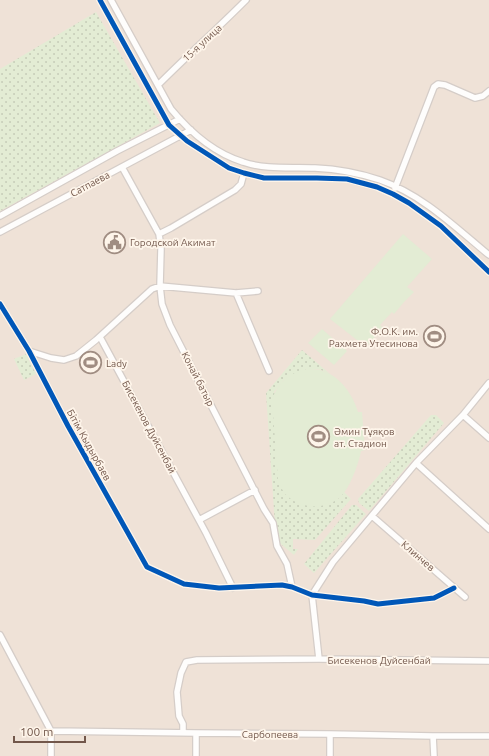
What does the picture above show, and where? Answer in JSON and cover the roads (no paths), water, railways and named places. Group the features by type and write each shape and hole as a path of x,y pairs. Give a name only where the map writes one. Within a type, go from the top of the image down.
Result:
{"street":[{"path":"100,0 169,125 187,141 229,168 264,178 347,179 377,187 409,203 442,226 489,272"},
{"path":"111,0 171,109 209,146 243,162 265,167 314,168 347,171 379,179 396,186 431,206 489,255"},
{"name":"15-я улица","path":"158,85 246,0"},
{"path":"393,194 434,87 438,84 475,98 483,96 489,91"},
{"name":"Сатпаева","path":"0,216 117,151 180,119"},
{"name":"Сатпаева","path":"0,232 191,130"},
{"name":"Конай батыр","path":"122,167 159,234 162,249 160,286 162,304 170,325 254,490 273,523 277,546 287,564 292,587"},
{"path":"159,234 235,190 241,184 244,173"},
{"path":"29,351 51,358 64,360 76,356 100,337 152,289 160,286 236,293 258,291"},
{"path":"236,293 269,371"},
{"name":"Бiтiм Кыдырбаев","path":"0,304 29,351 68,426 147,567 184,584 219,588 282,585 292,587 312,595 378,604 434,598 454,588"},
{"name":"Бисекенов Дуйсенбай","path":"100,337 199,520 233,588"},
{"path":"319,660 312,595 327,570 416,463 463,415 489,383"},
{"path":"463,415 489,438"},
{"path":"416,463 489,529"},
{"path":"199,520 254,490"},
{"name":"Клинчев","path":"372,516 464,597"},
{"path":"0,635 51,731 51,756"},
{"name":"Бисекенов Дуйсенбай","path":"183,733 183,724 179,716 177,692 181,673 186,662 197,660 489,661"},
{"name":"Сарбопеева","path":"51,731 489,736"},
{"path":"196,733 196,756"},
{"path":"330,734 330,756"},
{"path":"433,736 434,756"}],"place":[{"name":"Городской Акимат","path":"114,242"},
{"name":"Ф.О.К. им. Рахмета Утесинова","path":"434,337"},
{"name":"Lady","path":"91,363"},
{"name":"Әмин Тұяқов ат. Стадион","path":"319,437"}]}
